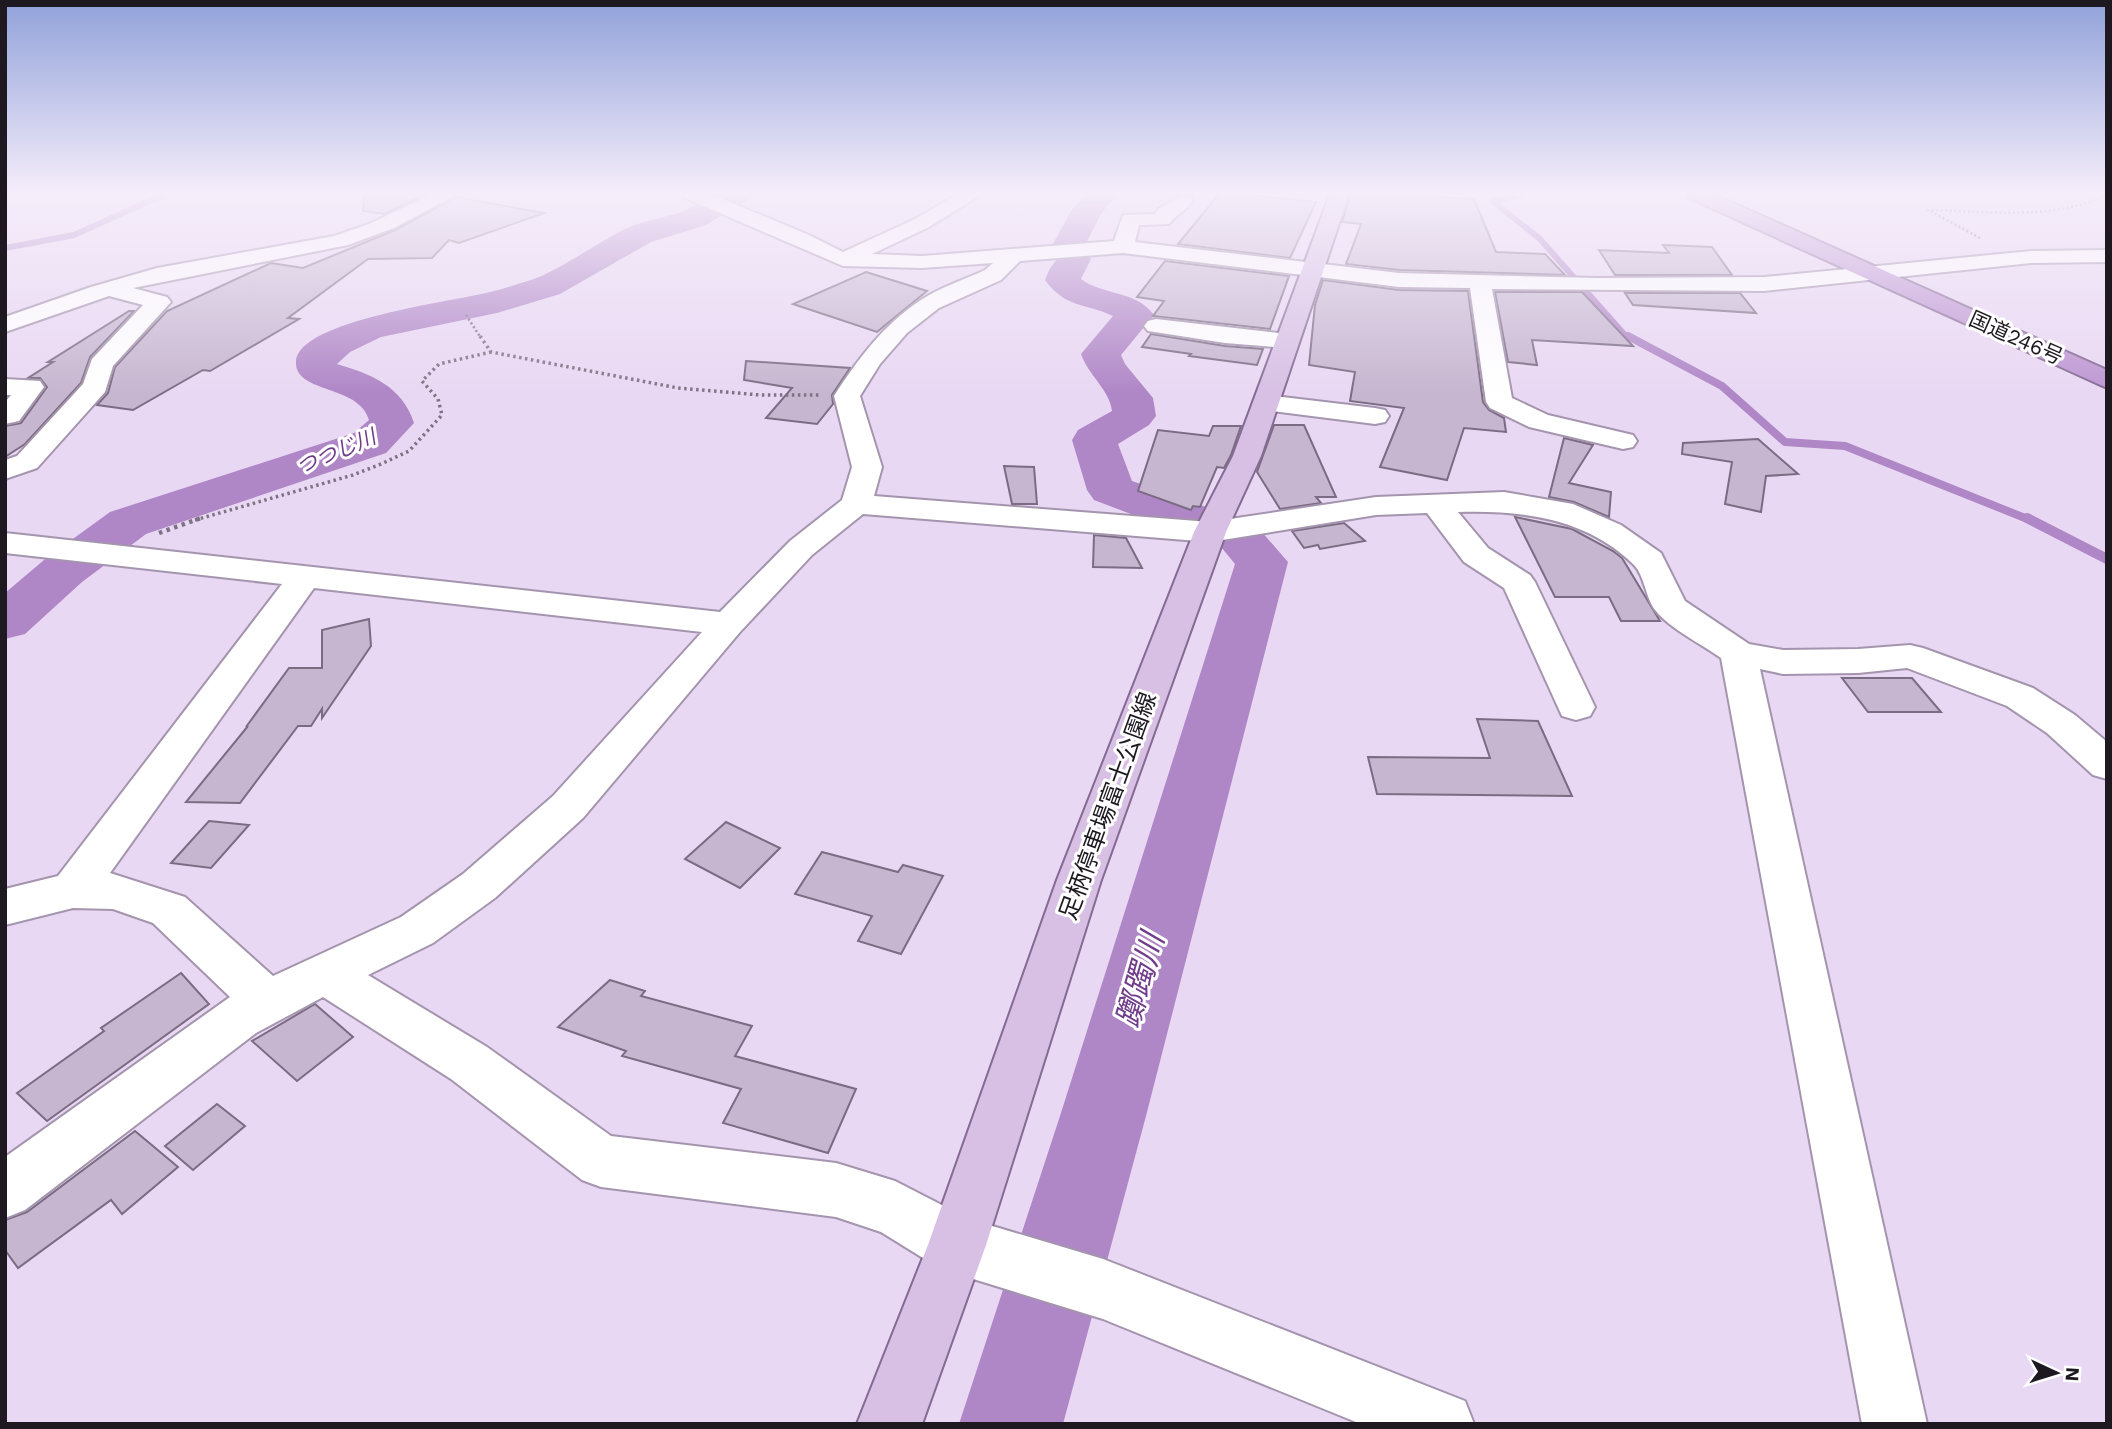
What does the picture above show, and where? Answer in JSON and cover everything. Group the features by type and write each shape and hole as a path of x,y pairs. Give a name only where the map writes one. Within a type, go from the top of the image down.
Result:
{"highway":[{"name":"国道246号","path":"1857,261 2107,367"},
{"name":"国道246号","path":"1860,261 2107,380"}],"main road":[{"name":"足柄停車場富士公園線","path":"890,1424 970,1249 1079,880 1210,532 1247,456 1315,261"}],"street":[{"path":"5,325 107,289 227,261"},
{"path":"870,261 942,261"},
{"path":"5,1191 238,1018 267,1001 417,930 479,886 568,807 728,624 801,548 856,505 867,467 847,396 870,360 898,328 931,303 993,275 1008,261"},
{"path":"1228,261 1399,280 1569,285 1764,284 1991,261"},
{"path":"1480,283 1499,402 1539,421 1623,441"},
{"path":"5,470 26,462 88,396 96,386 101,364 159,302 107,289"},
{"path":"1156,326 1287,341"},
{"path":"5,387 31,387 9,415 5,416"},
{"path":"1266,403 1375,416"},
{"path":"856,505 1210,532 1376,506 1504,501 1562,511 1609,532 1649,559 1670,607 1738,653 1783,662 1858,661 1910,656 2020,697 2062,724 2107,765"},
{"path":"1436,504 1476,555 1518,582 1576,706"},
{"path":"5,543 728,624"},
{"path":"73,890 303,578"},
{"path":"1738,653 1895,1424"},
{"path":"5,907 73,890 115,891 169,910 267,1001"},
{"path":"326,974 469,1063 601,1161 836,1190 895,1209 970,1249 1104,1289 1443,1424"}],"path":[{"path":"466,315 491,352"},
{"path":"113,554 177,525 353,475 409,450 442,415 438,399 422,381 439,364 491,352 678,388 760,394 847,396"}],"building":[{"path":"321,261 366,261 288,318 299,319 210,371 203,370 133,410 97,405 108,393 115,367 167,311 271,263 303,268"},
{"path":"1165,261 1289,276 1270,329 1153,316 1164,301 1137,297"},
{"path":"1347,261 1551,261 1565,275 1399,270 1346,264"},
{"path":"1606,261 1722,261 1732,275 1615,275"},
{"path":"866,272 927,291 877,332 793,304"},
{"path":"1323,280 1399,290 1468,291 1483,402 1489,410 1504,418 1506,432 1464,428 1447,480 1380,467 1404,408 1350,401 1355,372 1309,365 1315,305"},
{"path":"1495,292 1582,292 1633,346 1532,340 1537,365 1508,362"},
{"path":"1625,293 1740,293 1756,313 1633,305"},
{"path":"129,311 134,311 90,357 81,383 25,444 5,457 5,426 21,423 47,387 40,378 28,378 53,362 48,362"},
{"path":"1151,334 1263,349 1257,365 1189,356 1191,354 1142,347"},
{"path":"746,361 850,368 832,395 833,404 817,424 766,418 792,388 744,380"},
{"path":"1274,425 1304,425 1336,497 1316,497 1321,503 1280,509 1257,472"},
{"path":"1213,426 1241,426 1231,455 1224,468 1217,467 1200,507 1193,506 1191,510 1138,491 1158,430 1209,436"},
{"path":"1564,438 1593,445 1569,483 1611,492 1609,517 1574,502 1549,497"},
{"path":"1758,439 1798,474 1766,476 1761,512 1725,504 1732,462 1682,454 1683,443"},
{"path":"1004,466 1034,467 1037,504 1012,504"},
{"path":"1515,517 1572,529 1613,551 1622,558 1660,621 1621,621 1609,597 1555,597"},
{"path":"1344,523 1365,541 1320,549 1318,545 1304,548 1292,531"},
{"path":"1094,535 1126,538 1142,568 1093,567"},
{"path":"369,619 371,646 322,718 322,709 311,726 298,726 240,803 186,802 248,726 246,727 289,668 322,668 322,630"},
{"path":"1842,678 1912,678 1941,712 1868,712"},
{"path":"1477,719 1538,721 1572,796 1377,794 1368,757 1490,758"},
{"path":"209,821 249,825 211,868 171,863"},
{"path":"726,822 780,848 740,888 685,859"},
{"path":"822,852 898,872 903,865 943,876 901,954 858,941 872,916 795,894"},
{"path":"181,973 209,1004 47,1121 17,1093 104,1031 101,1028"},
{"path":"610,980 645,991 641,996 752,1026 735,1056 856,1089 828,1153 723,1123 741,1089 622,1056 626,1051 558,1027"},
{"path":"315,1004 353,1037 297,1081 252,1041"},
{"path":"217,1104 245,1126 193,1170 165,1146"},
{"path":"135,1131 178,1167 122,1214 111,1200 18,1268 5,1250 5,1220 27,1212"}],"waterway":[{"name":"つつじ川","path":"5,622 63,571 128,523 370,443 392,423 388,411 382,402 363,388 317,371 316,358 336,344 369,328 497,302 547,286 593,261"},
{"name":"躑躅川","path":"1073,261 1063,280 1069,288 1118,304 1135,315 1101,354 1106,368 1132,398 1134,416 1094,440 1111,490 1191,519"},
{"path":"1559,261 1624,334 1631,338"},
{"path":"1628,336 1722,386 1785,442 1845,446 2030,520"},
{"path":"2027,518 2107,559"},
{"name":"躑躅川","path":"1011,1424 1103,1116 1262,562 1243,542"}]}
